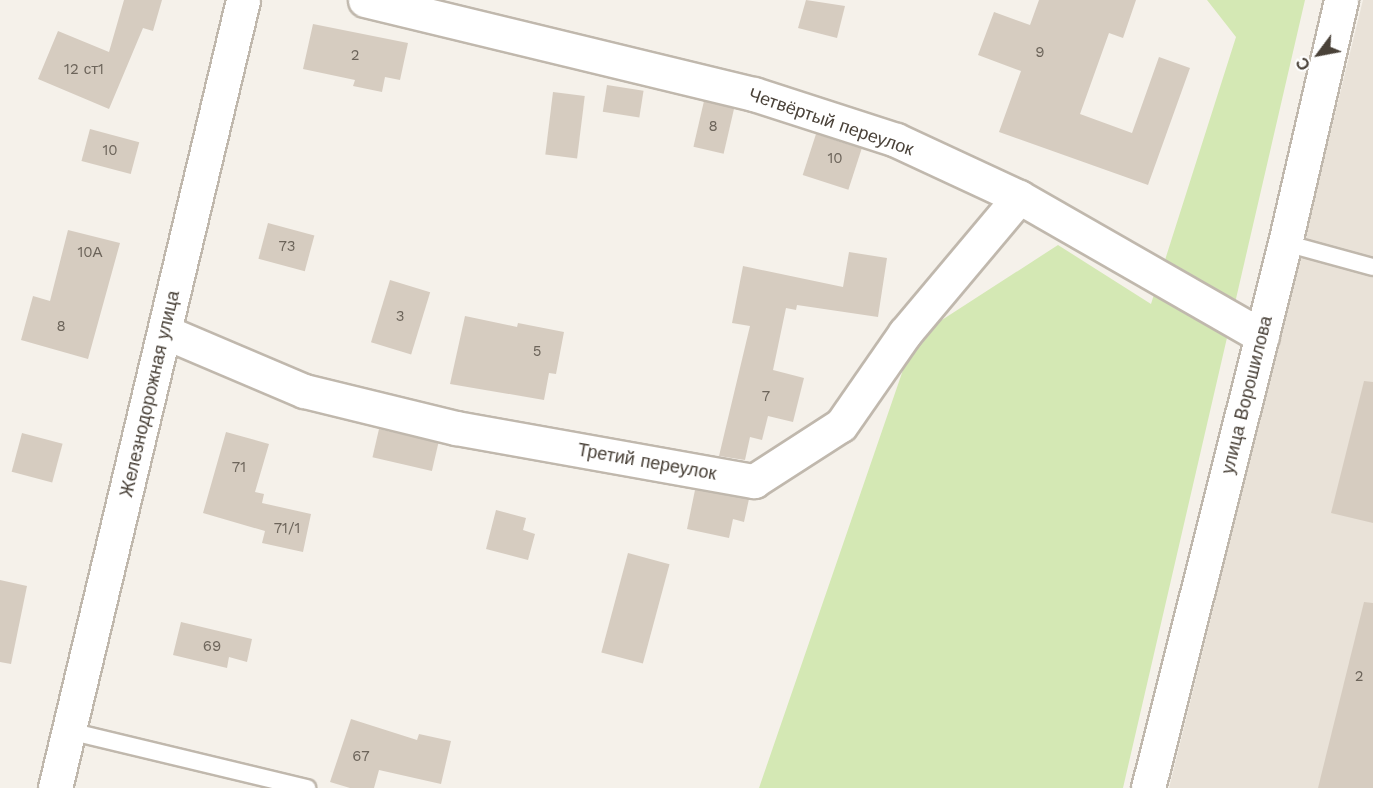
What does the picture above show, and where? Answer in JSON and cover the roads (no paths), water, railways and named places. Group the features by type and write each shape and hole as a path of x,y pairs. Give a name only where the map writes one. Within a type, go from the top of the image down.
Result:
{"street":[{"name":"Железнодорожная улица","path":"55,788 243,0"},
{"name":"Четвёртый переулок","path":"365,0 754,94 896,140 1019,197 1262,336"},
{"name":"улица Ворошилова","path":"1148,788 1285,243 1341,0"},
{"name":"Третий переулок","path":"165,332 304,391 456,428 754,481 841,425 905,333 1019,197"}],"lane":[{"path":"1285,243 1373,267"},
{"path":"69,731 307,788"}]}
